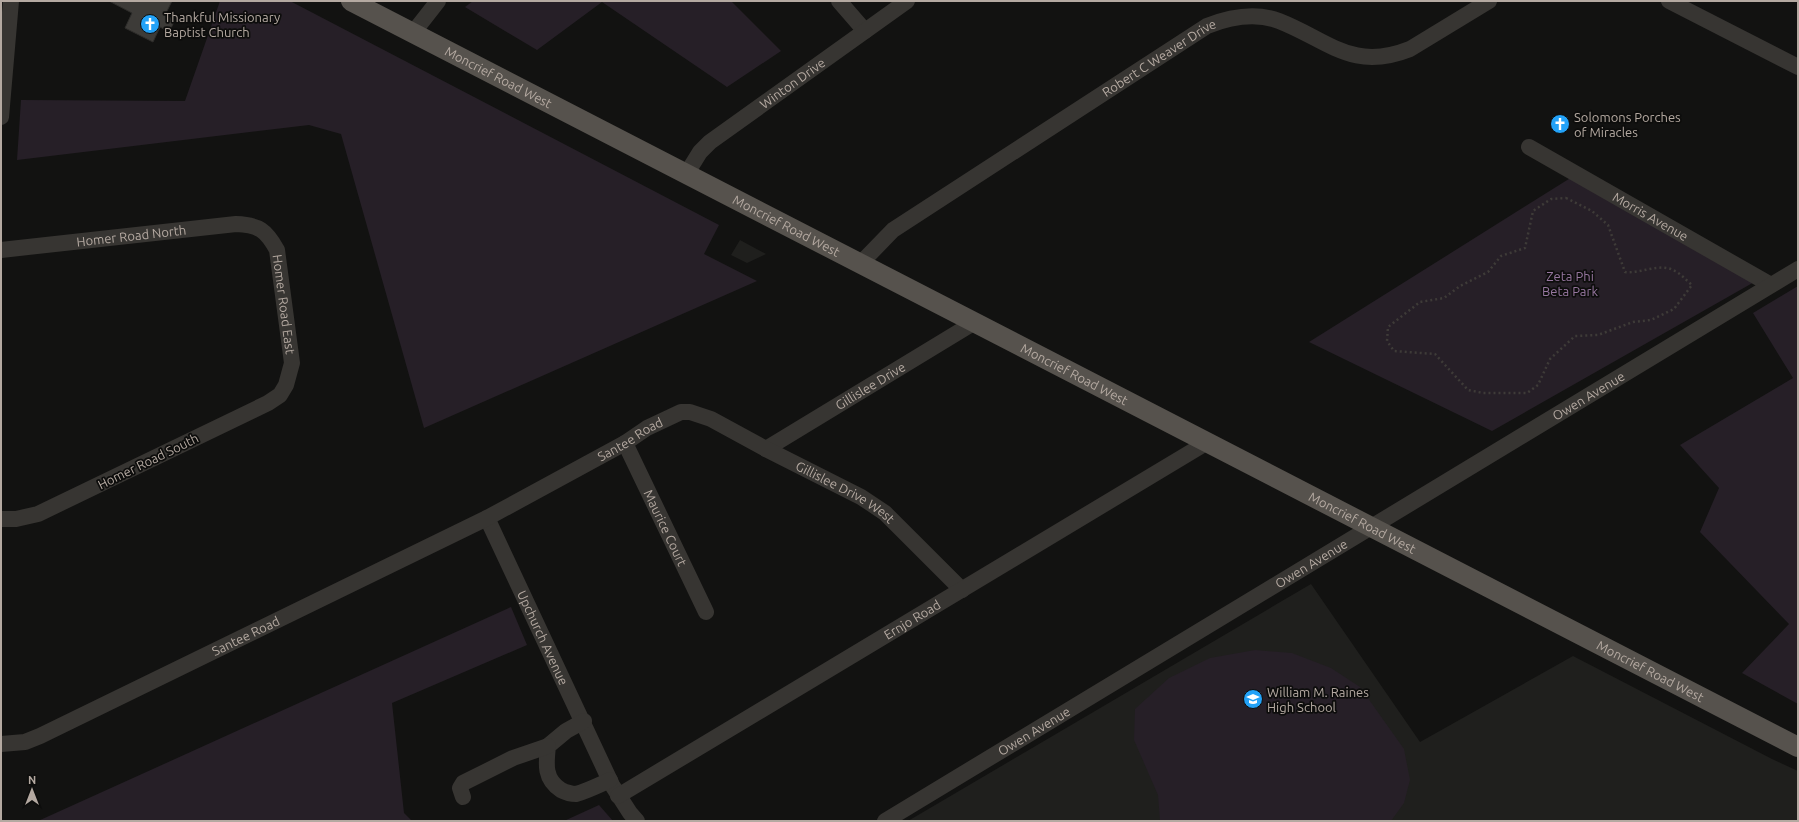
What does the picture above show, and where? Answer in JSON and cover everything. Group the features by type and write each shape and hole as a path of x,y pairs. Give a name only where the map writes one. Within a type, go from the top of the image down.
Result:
{"main road":[{"name":"Moncrief Road West","path":"352,1 975,322 1370,528 1798,747"}],"street":[{"path":"1,117 5,27 11,1"},
{"path":"413,33 438,1"},
{"path":"839,1 865,31"},
{"name":"Winton Drive","path":"687,173 700,152 710,142 907,1"},
{"name":"Robert C Weaver Drive","path":"861,263 893,230 1208,26 1227,18 1262,17 1278,20 1343,53 1378,57 1396,54 1410,49 1489,1"},
{"path":"1669,1 1798,67"},
{"name":"Morris Avenue","path":"1529,147 1771,285"},
{"name":"Homer Road North","path":"1,250 236,224 260,228"},
{"name":"Homer Road East","path":"260,228 270,236 278,250 292,363 286,385"},
{"name":"Owen Avenue","path":"886,821 1798,269"},
{"name":"Gillislee Drive","path":"766,449 975,322"},
{"name":"Homer Road South","path":"1,519 16,519 38,514 268,403 280,395 286,385"},
{"name":"Santee Road","path":"1,744 25,742 40,736 487,518 625,443 647,428 681,412 690,412 711,419"},
{"name":"Gillislee Drive West","path":"711,419 766,449 861,497 885,513 962,590"},
{"name":"Maurice Court","path":"625,443 706,612"},
{"name":"Ernjo Road","path":"618,796 1206,443"},
{"name":"Upchurch Avenue","path":"487,518 584,721 610,780 618,796 637,821"},
{"path":"463,797 460,788 463,783 513,758 548,746 566,731 584,721"},
{"path":"548,746 546,762 547,774 553,784 563,791 574,794 610,780"}],"path":[{"path":"1566,198 1592,211 1608,226 1626,272 1634,273 1655,268 1674,270 1692,285 1674,309 1651,320 1633,322 1598,335 1575,336 1550,359 1538,385 1527,393 1484,393 1468,390 1435,354 1394,351 1387,341 1388,328 1420,302 1444,298 1460,286 1488,272 1501,256 1525,248 1533,211 1551,199 1566,198"}],"shaded area":[{"path":"740,240 766,254 747,263 731,255"},
{"name":"William M. Raines High School","path":"1311,584 1420,742 1573,656 1798,771 1798,821 908,821"}],"green space":[{"path":"220,1 290,1 719,225 704,254 757,281 424,428 341,134 309,125 17,160 21,100 185,101"},
{"path":"473,1 731,1 781,51 727,87 602,2 537,50 465,7"},
{"name":"Zeta Phi Beta Park","path":"1572,177 1756,281 1492,431 1309,342"},
{"path":"1798,286 1798,704 1742,673 1789,624 1700,532 1719,488 1680,445 1793,378 1753,313"},
{"path":"511,607 527,645 392,703 404,813 412,821 38,821"},
{"path":"1255,650 1292,653 1331,668 1360,687 1404,749 1410,780 1404,803 1391,821 1160,821 1158,795 1134,740 1135,709 1169,678 1210,658"},
{"path":"599,805 613,821 564,821"}],"building":[{"name":"Thankful Missionary Baptist Church","path":"109,1 172,1 165,15 175,20 169,32 160,27 153,42 125,28 132,13"}],"place":[{"name":"Thankful Missionary Baptist Church","path":"150,24"},
{"name":"Solomons Porches of Miracles","path":"1560,124"},
{"name":"William M. Raines High School","path":"1253,699"}]}
